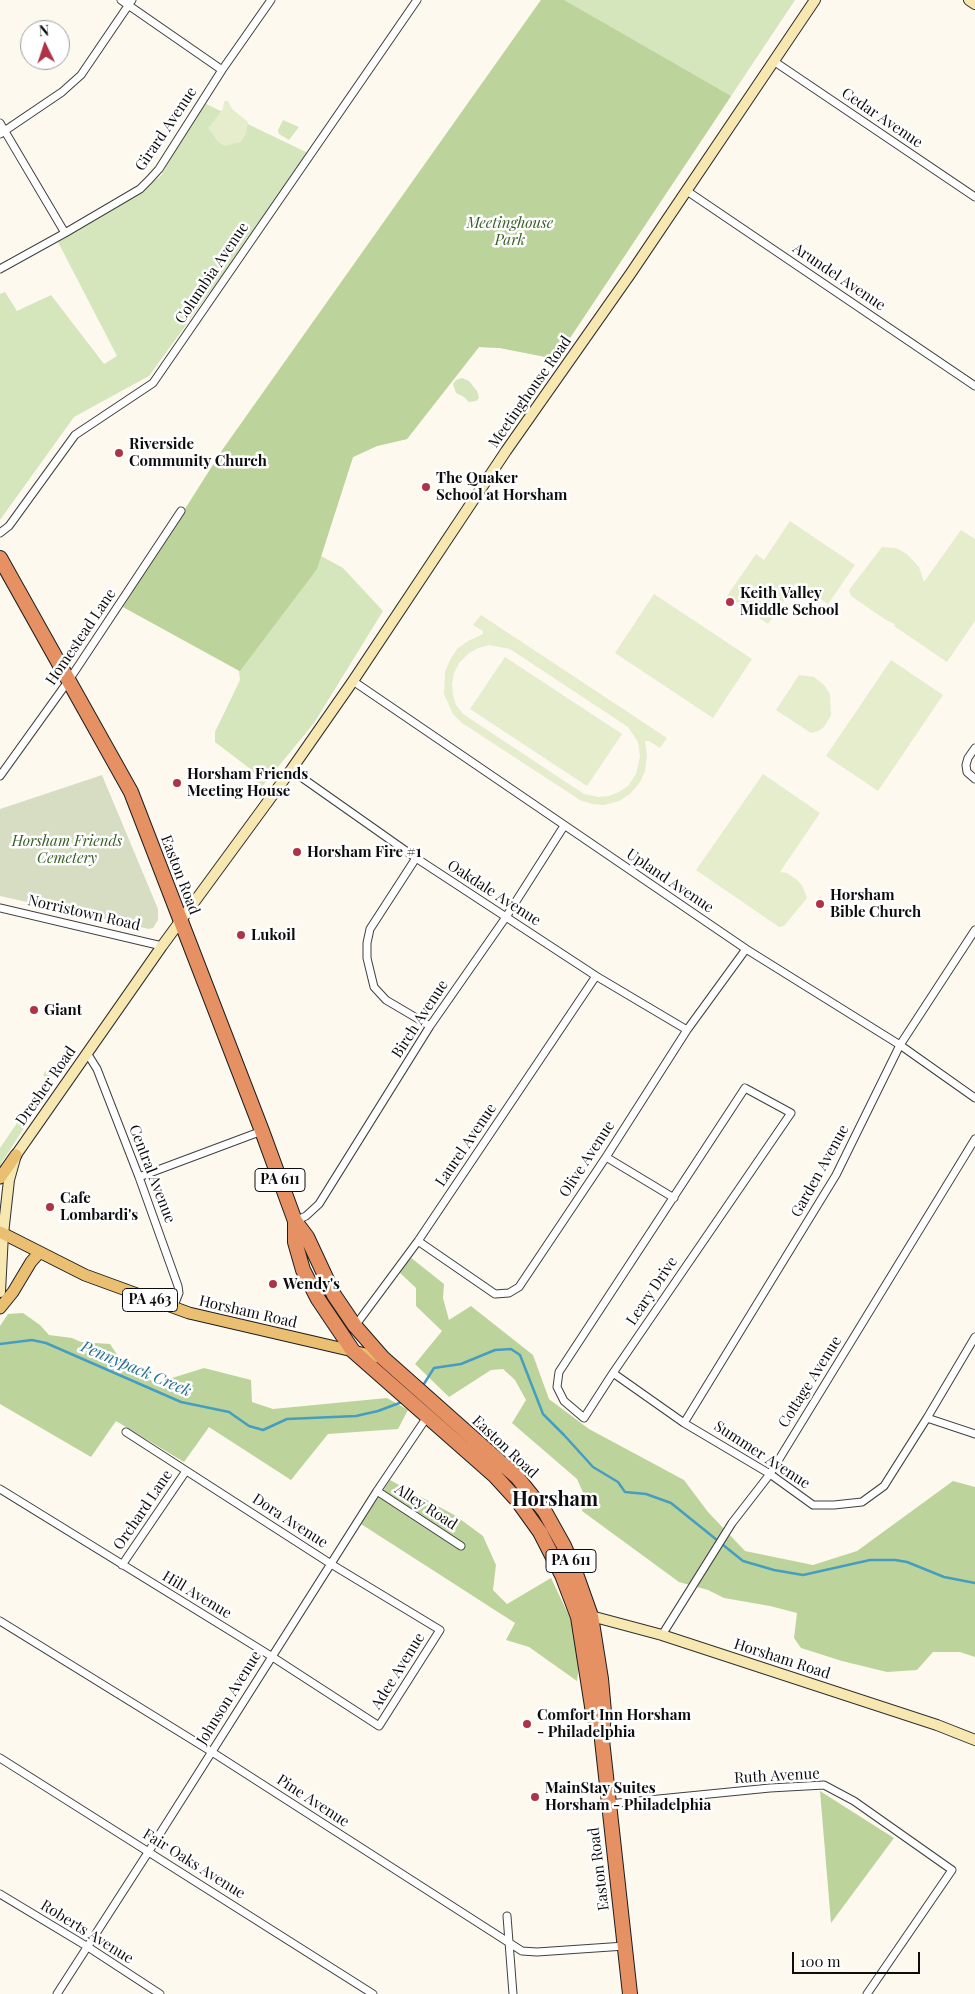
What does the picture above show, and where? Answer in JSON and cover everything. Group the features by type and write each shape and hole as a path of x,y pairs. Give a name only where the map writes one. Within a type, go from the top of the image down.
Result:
{"highway":[{"name":"Easton Road","path":"0,558 131,792 262,1130 295,1221 307,1237 334,1295 355,1326 383,1358 505,1465 541,1507 564,1546 584,1616 604,1712 602,1740 630,1994"},
{"name":"Easton Road","path":"295,1221 295,1242 303,1270 322,1307 354,1351 495,1476 529,1515 584,1616"}],"main road":[{"path":"0,1178 16,1155"},
{"name":"Horsham Road","path":"1,1233 85,1275 173,1308 383,1358"},
{"path":"0,1308 39,1253"}],"street":[{"path":"120,0 130,3 222,70"},
{"name":"Girard Avenue","path":"0,269 140,189 159,169 222,70 272,0"},
{"name":"Columbia Avenue","path":"0,534 9,526 75,435 153,383 418,0"},
{"name":"Meetinghouse Road","path":"181,922 292,770 506,451 687,191 815,0"},
{"path":"969,0 975,4"},
{"path":"2,132 62,92 81,75 130,3"},
{"name":"Cedar Avenue","path":"774,62 975,197"},
{"path":"0,123 2,132 65,233"},
{"name":"Arundel Avenue","path":"687,191 975,386"},
{"name":"Homestead Lane","path":"0,776 69,680 181,511"},
{"name":"Upland Avenue","path":"353,681 746,949 900,1045 975,1098"},
{"path":"975,748 968,758 966,765 967,772 975,779"},
{"name":"Oakdale Avenue","path":"292,770 416,858 596,976 687,1030"},
{"name":"Birch Avenue","path":"295,1221 306,1216 319,1204 430,1026 506,917 564,826"},
{"path":"416,858 370,930 366,943 367,958 374,987 386,1000 430,1026"},
{"name":"Norristown Road","path":"0,908 162,946"},
{"name":"Dresher Road","path":"0,1292 1,1233 16,1155 162,946 181,922"},
{"name":"Garden Avenue","path":"684,1423 836,1175 900,1045 975,930"},
{"name":"Olive Avenue","path":"418,1241 495,1294 509,1293 519,1286 606,1157 687,1030 746,949"},
{"name":"Laurel Avenue","path":"355,1326 418,1241 596,976"},
{"name":"Central Avenue","path":"87,1053 97,1069 139,1177 178,1286 179,1293 173,1308"},
{"name":"Leary Drive","path":"745,1088 791,1113 613,1373 584,1418 564,1401 558,1387 559,1372 745,1088"},
{"path":"139,1177 262,1130"},
{"name":"Cottage Avenue","path":"662,1635 732,1523 770,1474 975,1140"},
{"path":"606,1157 674,1198"},
{"name":"Summer Avenue","path":"613,1373 684,1423 770,1474 813,1505 834,1505 862,1502 884,1486 928,1418 975,1338"},
{"name":"Johnson Avenue","path":"57,1994 212,1752 271,1656 427,1417"},
{"path":"928,1418 975,1434"},
{"name":"Dora Avenue","path":"126,1432 332,1564 440,1630"},
{"name":"Orchard Lane","path":"122,1565 186,1471"},
{"name":"Hill Avenue","path":"0,1489 271,1656 379,1726"},
{"name":"Alley Road","path":"377,1491 461,1546"},
{"name":"Horsham Road","path":"584,1616 662,1635 975,1740"},
{"name":"Pine Avenue","path":"0,1621 212,1752 508,1944 522,1951 537,1952 625,1946"},
{"name":"Adee Avenue","path":"379,1726 440,1630"},
{"name":"Fair Oaks Avenue","path":"0,1758 373,1994"},
{"name":"Ruth Avenue","path":"608,1804 770,1788 824,1785 854,1801 952,1870 867,1994"},
{"name":"Roberts Avenue","path":"0,1894 88,1947 160,1994"},
{"path":"507,1916 513,1994"}],"green space":[{"name":"Meetinghouse Park","path":"541,0 795,0 556,359 500,348 479,347 407,439 377,446 353,457 321,556 343,568 383,611 314,723 260,789 253,771 215,742 215,732 240,680 239,671 123,607 223,449"},
{"name":"Meetinghouse Park","path":"541,0 564,0 731,96 556,359 500,348 479,347 407,439 377,446 353,457 317,569 240,671 123,607 223,449"},
{"path":"224,101 228,101 232,109 248,122 246,134 241,142 224,146 218,142 208,128 223,109"},
{"path":"202,102 310,154 149,376 74,417 0,520 0,294 5,292 17,311 51,295 104,364 117,356 58,242 114,209 161,176"},
{"path":"283,120 299,127 289,140 279,134 278,130"},
{"path":"462,378 469,381 477,391 479,398 476,401 469,402 456,393 453,384 456,380"},
{"path":"790,521 855,565 828,604 796,583 768,624 727,596 756,554 764,560"},
{"path":"961,530 975,539 975,621 947,662 894,626 895,624 851,596 849,590 882,547 896,548 907,554 919,567 924,582"},
{"path":"654,594 752,659 713,718 615,653"},
{"path":"481,615 667,738 660,748 649,741 645,741 647,755 645,771 640,782 630,794 619,801 604,805 580,800 462,723 453,714 444,694 445,672 457,649 483,634 483,631 473,625","holes":["489,645 510,649 628,727 638,742 640,757 636,774 628,786 609,796 598,797 584,794 463,714 456,705 452,684 454,673 459,663 469,653 478,648"]},
{"path":"505,657 622,734 587,786 470,709"},
{"path":"891,660 943,695 878,791 826,756"},
{"path":"799,675 814,677 824,685 830,694 831,715 824,727 811,733 776,710"},
{"path":"763,774 820,813 780,872 787,873 796,879 802,885 807,898 784,926 779,927 696,870"},
{"name":"Horsham Friends Cemetery","path":"102,775 158,909 158,920 153,928 149,929 0,896 0,809"},
{"path":"46,1070 51,1077 52,1083 50,1088 0,1168 0,1148 47,1079 43,1075"},
{"path":"410,1257 444,1284 443,1298 449,1320 471,1306 533,1355 549,1399 589,1429 684,1480 708,1512 745,1551 813,1565 857,1551 953,1481 975,1487 975,1657 960,1652 933,1652 917,1670 887,1672 842,1661 801,1648 794,1638 797,1613 724,1598 708,1590 679,1582 582,1511 585,1497 577,1479 512,1423 526,1400 515,1380 503,1369 491,1370 449,1397 415,1364 442,1331 416,1306 416,1288 399,1272"},
{"path":"23,1313 40,1325 49,1335 72,1338 81,1342 110,1344 124,1365 156,1383 204,1368 251,1380 252,1402 273,1409 387,1398 408,1410 398,1429 328,1434 291,1480 209,1427 184,1462 116,1421 91,1457 0,1404 0,1326 8,1314"},
{"path":"390,1480 456,1516 483,1536 496,1565 493,1590 507,1604 551,1578 572,1622 580,1657 577,1681 529,1647 506,1640 515,1623 361,1524"},
{"path":"820,1791 894,1838 831,1923"}],"waterway":[{"name":"Pennypack Creek","path":"0,1344 32,1340 46,1343 181,1402 229,1412 249,1426 263,1430 287,1419 356,1416 378,1411 402,1402"},
{"name":"Pennypack Creek","path":"422,1387 434,1368 461,1364 495,1350 511,1349 520,1355 543,1414 593,1467 618,1482 625,1492 646,1494 671,1503 743,1561 774,1570 803,1575 870,1560 895,1560 907,1562 944,1577 975,1583"}],"place":[{"name":"Riverside Community Church","path":"119,453"},
{"name":"The Quaker School at Horsham","path":"426,487"},
{"name":"Keith Valley Middle School","path":"730,602"},
{"name":"Horsham Friends Meeting House","path":"177,783"},
{"name":"Horsham Fire #1","path":"297,852"},
{"name":"Horsham Bible Church","path":"820,904"},
{"name":"Lukoil","path":"241,935"},
{"name":"Giant","path":"34,1010"},
{"name":"Cafe Lombardi's","path":"50,1207"},
{"name":"Wendy's","path":"273,1284"},
{"name":"Comfort Inn Horsham - Philadelphia","path":"527,1724"},
{"name":"MainStay Suites Horsham - Philadelphia","path":"535,1797"}],"district":[{"name":"Horsham","path":"555,1500"}]}
